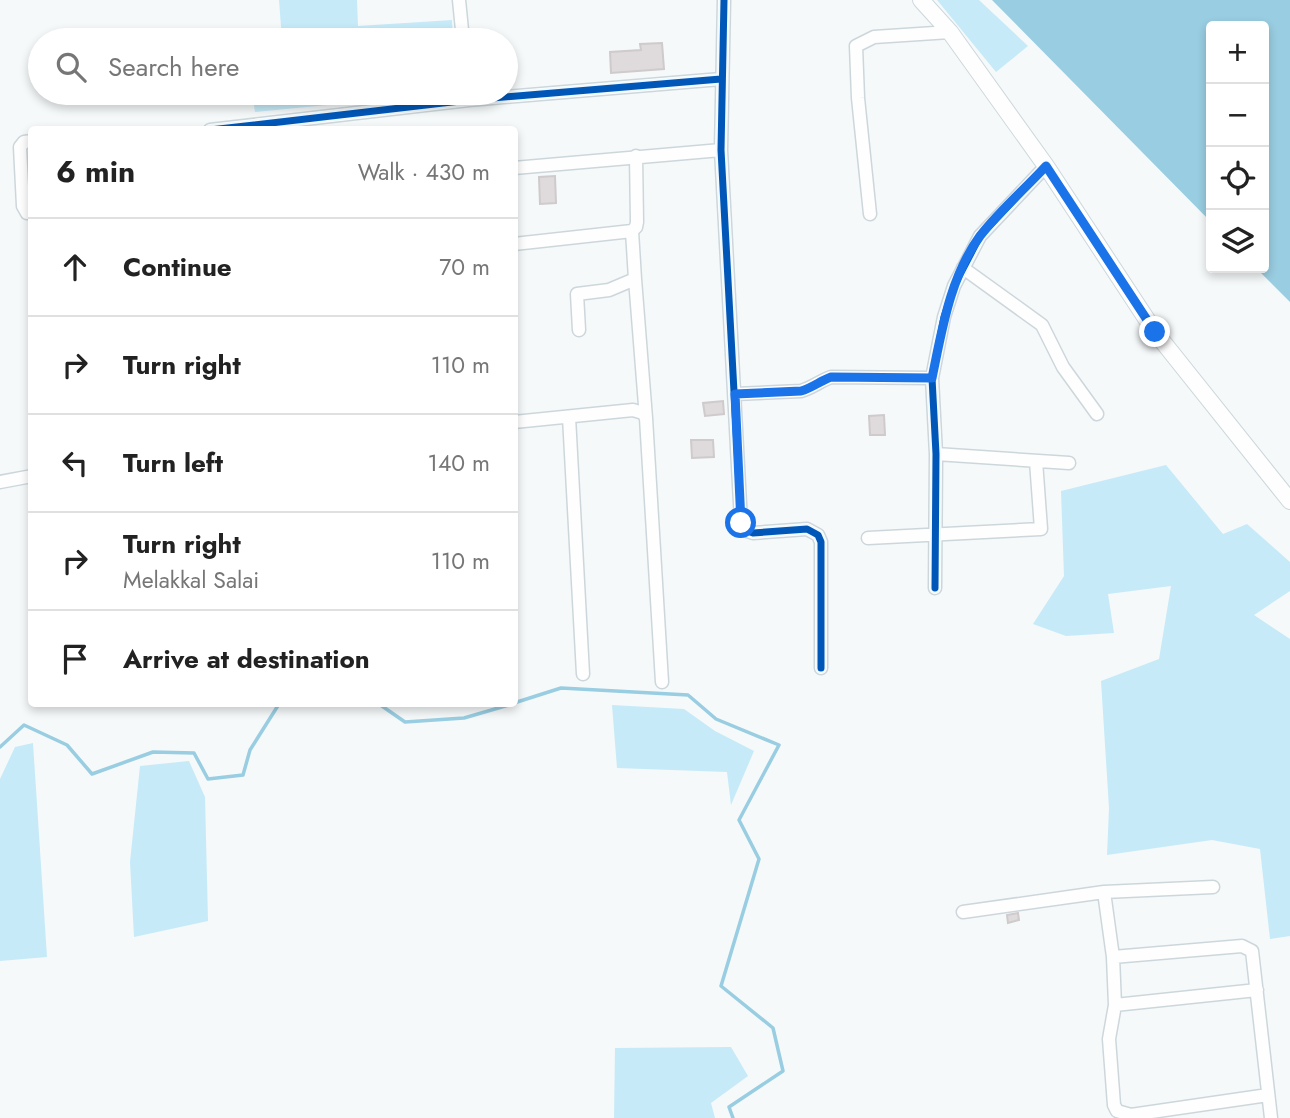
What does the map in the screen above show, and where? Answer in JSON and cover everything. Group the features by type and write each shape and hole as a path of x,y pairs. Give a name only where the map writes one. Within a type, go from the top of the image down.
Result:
{"main road":[{"path":"921,0 950,32 1046,166 1155,332 1290,501"}],"street":[{"path":"459,0 462,28"},
{"path":"724,0 722,150 741,523 743,528 753,533 807,529 818,535 821,542 821,668"},
{"path":"870,214 858,98 856,46 874,37 950,32"},
{"path":"518,93 722,79"},
{"path":"241,126 405,105"},
{"path":"28,142 20,147 23,206 28,213"},
{"path":"518,168 722,150"},
{"path":"636,156 637,222 632,232 662,682"},
{"path":"935,588 936,454 932,378 944,317 963,268 980,236 1046,166"},
{"path":"518,244 632,232"},
{"path":"963,268 1042,325 1063,367 1097,414"},
{"path":"579,330 577,294 609,290 635,279"},
{"path":"735,394 801,391 831,377 932,378"},
{"path":"518,422 633,410 643,413 646,418"},
{"path":"569,417 583,674"},
{"path":"936,454 1069,463"},
{"path":"868,538 1041,529 1036,461"},
{"path":"0,482 28,477"},
{"path":"963,912 1104,892 1213,887"},
{"path":"1104,892 1113,957 1115,1005 1109,1039 1117,1111 1130,1115 1268,1095"},
{"path":"1113,957 1248,947 1252,951 1271,1118"},
{"path":"1115,1005 1257,990"}],"shaded area":[{"path":"279,0 357,0 358,26 452,20 452,28 281,28"},
{"path":"937,0 979,0 1028,46 996,72"},
{"path":"992,0 1290,0 1290,302 1261,273 1269,273 1269,21 1206,21 1206,217"},
{"path":"254,105 328,105 255,112"},
{"path":"1166,465 1223,534 1247,524 1290,562 1290,591 1254,615 1290,639 1290,936 1270,939 1260,849 1212,840 1107,855 1109,808 1101,681 1159,659 1171,586 1108,594 1114,633 1066,636 1033,624 1064,576 1061,491"},
{"path":"612,705 684,709 715,731 754,751 731,805 727,772 617,768"},
{"path":"33,743 47,957 0,961 0,779 15,747"},
{"path":"189,761 205,797 208,921 134,937 130,862 140,766"},
{"path":"731,1047 748,1076 711,1103 715,1118 614,1118 615,1048"}],"building":[{"path":"662,43 664,69 611,73 610,52 641,50 640,44"},
{"path":"555,176 556,203 540,204 539,177"},
{"path":"723,401 724,414 705,416 703,403"},
{"path":"884,415 885,435 870,435 869,416"},
{"path":"691,440 713,440 714,457 692,458"},
{"path":"1018,913 1019,920 1008,923 1007,915"}],"waterway":[{"path":"518,702 561,688 688,695 716,719 779,745 739,820 759,859 721,986 773,1028 783,1071 729,1107 733,1118"},
{"path":"0,747 24,725 67,745 92,774 153,752 194,753 208,779 243,775 250,750 277,707"},
{"path":"383,707 405,722 464,718 502,707"}],"cycle path":[{"path":"724,0 721,150 741,522 747,531 753,533 807,529 818,535 821,542 821,668"},
{"path":"518,96 721,79"},
{"path":"245,126 426,105"},
{"path":"935,588 936,454 932,378 944,317 954,286 980,236 1046,166"}],"route":[{"path":"741,523 735,394 801,391 831,377 932,378 944,317 954,286 968,257 980,236 1046,166 1155,332"}]}
